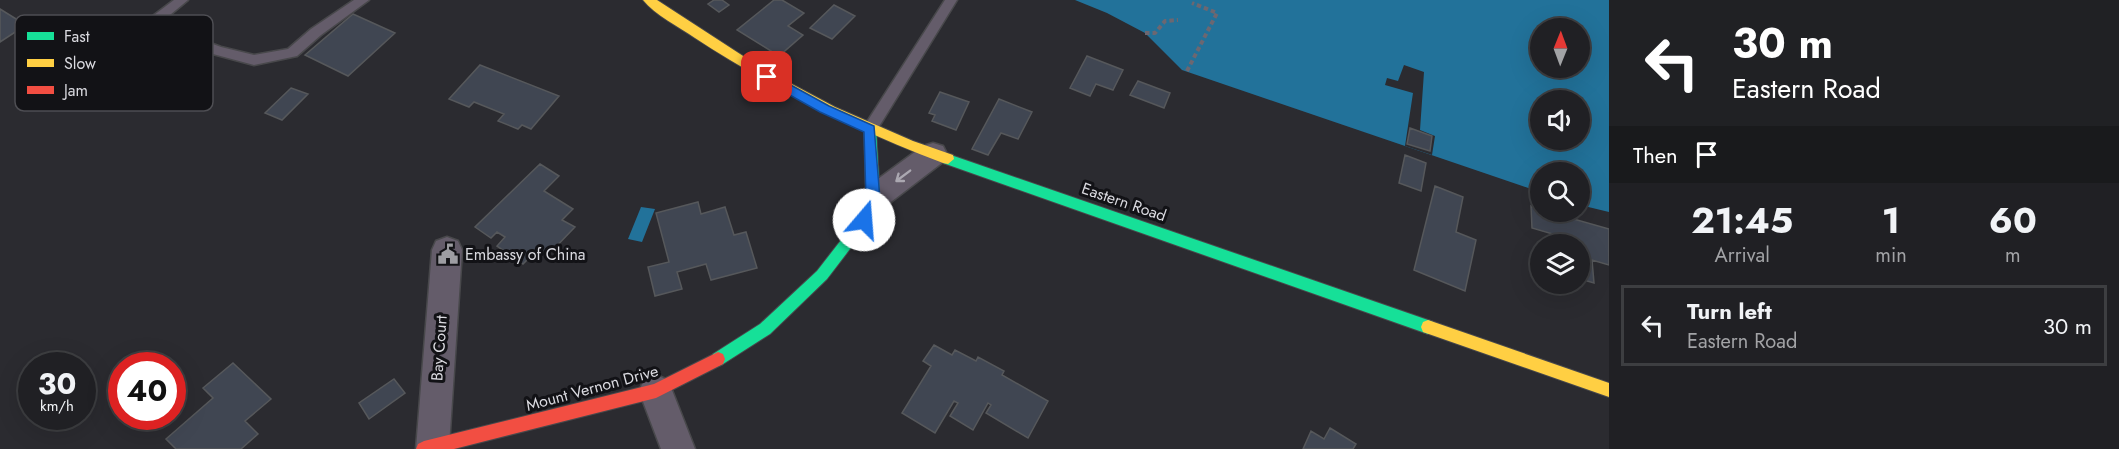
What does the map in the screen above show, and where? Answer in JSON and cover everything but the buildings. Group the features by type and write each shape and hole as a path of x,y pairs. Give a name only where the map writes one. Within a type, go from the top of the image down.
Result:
{"main road":[{"name":"Eastern Road","path":"649,0 729,56 824,109 870,129 933,154 1609,390"},
{"path":"870,129 873,199"},
{"name":"Mount Vernon Drive","path":"428,448 656,391 711,364 765,328 822,275 864,220 873,199"}],"street":[{"path":"873,199 933,154"},
{"name":"Bay Court","path":"428,448 447,250"},
{"path":"656,391 678,449"}],"lane":[{"path":"163,15 182,0"},
{"path":"213,49 254,60 292,53 316,32 363,0"},
{"path":"870,129 951,0"}],"path":[{"path":"1187,71 1218,13 1192,3"},
{"path":"1145,33 1155,33 1165,21 1178,20"}],"water":[{"path":"1075,0 1609,0 1609,212 1590,207 1590,162 1530,162 1530,189 1182,70 1145,33 1107,13"},
{"path":"641,207 655,209 642,242 628,239"}],"pier":[{"path":"1404,65 1424,72 1420,130 1435,136 1432,155 1405,146 1413,93 1385,85 1387,78 1398,81"}],"traffic: fast":[{"path":"718,359 765,329 822,275 864,220 873,199 870,129"},
{"path":"948,159 1428,327"}],"traffic: slow":[{"path":"649,0 719,48 792,91 869,128 948,159"},
{"path":"1428,327 1609,390"}],"traffic: jam":[{"path":"424,449 656,391 718,359"}],"place":[{"name":"Embassy of China","path":"448,254"}],"route":[{"path":"767,77 824,109 870,129 873,199 864,220"}]}
